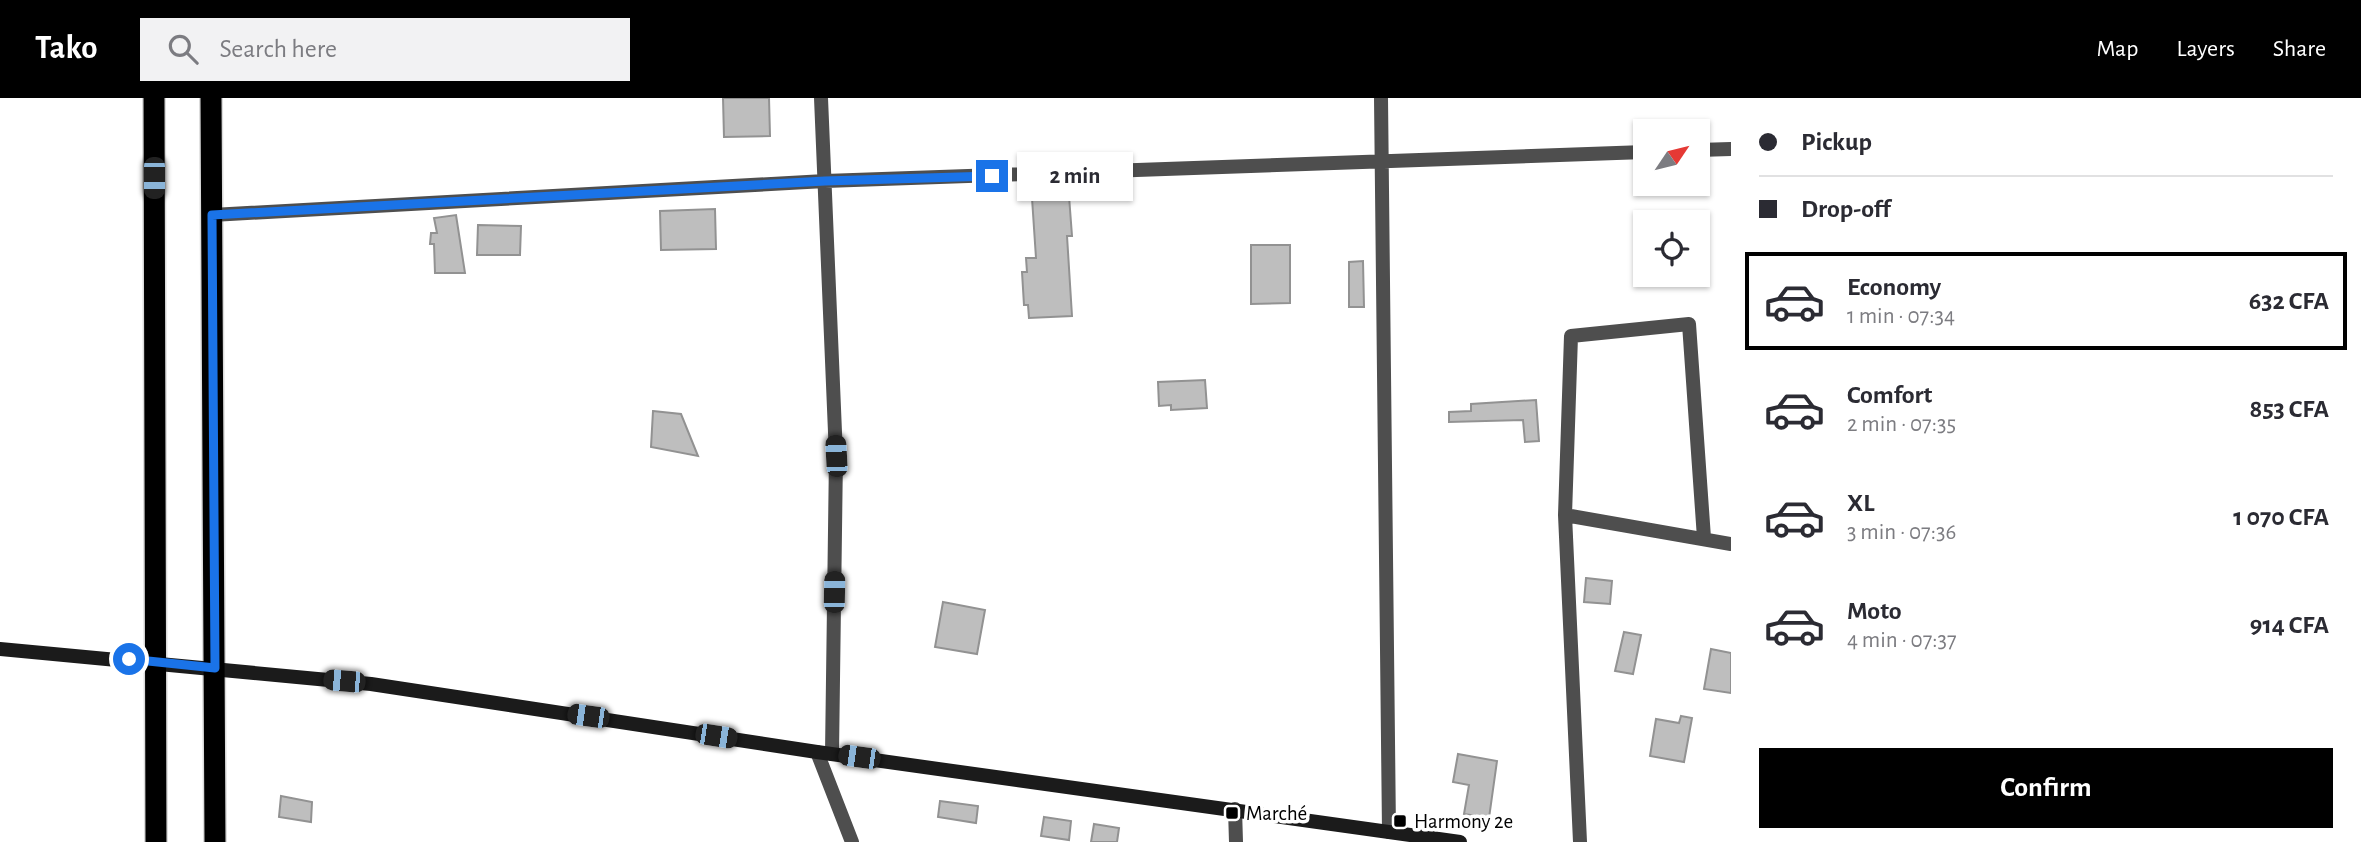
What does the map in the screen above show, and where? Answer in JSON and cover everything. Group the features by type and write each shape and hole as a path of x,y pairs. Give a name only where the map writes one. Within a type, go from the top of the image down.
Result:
{"highway":[{"path":"154,98 156,842"},
{"path":"211,98 215,842"}],"street":[{"path":"821,98 836,456 825,753 852,842"},
{"path":"1381,98 1395,836"},
{"path":"1710,150 1731,149"},
{"path":"212,215 825,181 1633,153"},
{"path":"1580,842 1565,515 1571,336 1689,324 1704,538"},
{"path":"1565,515 1731,544"},
{"path":"0,649 372,684 825,753 1235,809 1395,836 1460,842"},
{"path":"1235,809 1236,842"}],"building":[{"path":"723,98 769,98 770,136 724,137"},
{"path":"1069,196 1072,236 1067,236 1072,316 1029,318 1028,305 1024,305 1022,272 1027,272 1026,258 1036,258 1032,198"},
{"path":"715,209 716,249 661,250 660,211"},
{"path":"456,215 465,273 435,273 434,244 430,244 431,233 437,233 434,218"},
{"path":"478,225 521,226 520,255 477,255"},
{"path":"1251,245 1290,245 1290,303 1251,304"},
{"path":"1363,261 1364,307 1349,307 1349,262"},
{"path":"1205,380 1207,408 1171,410 1171,405 1159,406 1158,382"},
{"path":"1536,400 1539,441 1525,442 1523,420 1449,422 1449,412 1471,411 1471,404"},
{"path":"653,411 681,414 698,456 651,447"},
{"path":"1586,578 1612,581 1610,604 1584,602"},
{"path":"943,602 985,610 977,654 935,647"},
{"path":"1624,632 1641,635 1633,674 1615,671"},
{"path":"1711,649 1731,653 1731,693 1704,689"},
{"path":"1681,716 1692,718 1684,762 1650,756 1656,719 1679,723"},
{"path":"1458,754 1497,761 1489,818 1464,814 1469,785 1453,782"},
{"path":"281,796 312,802 311,822 279,817"},
{"path":"940,801 978,806 976,823 938,817"},
{"path":"1044,817 1071,821 1069,840 1041,836"},
{"path":"1094,824 1119,828 1117,842 1091,842"}],"place":[{"name":"Marché","path":"1232,813"},
{"name":"Harmony 2e","path":"1400,821"}],"route":[{"path":"129,659 215,668 212,215 825,181 992,176"}]}
